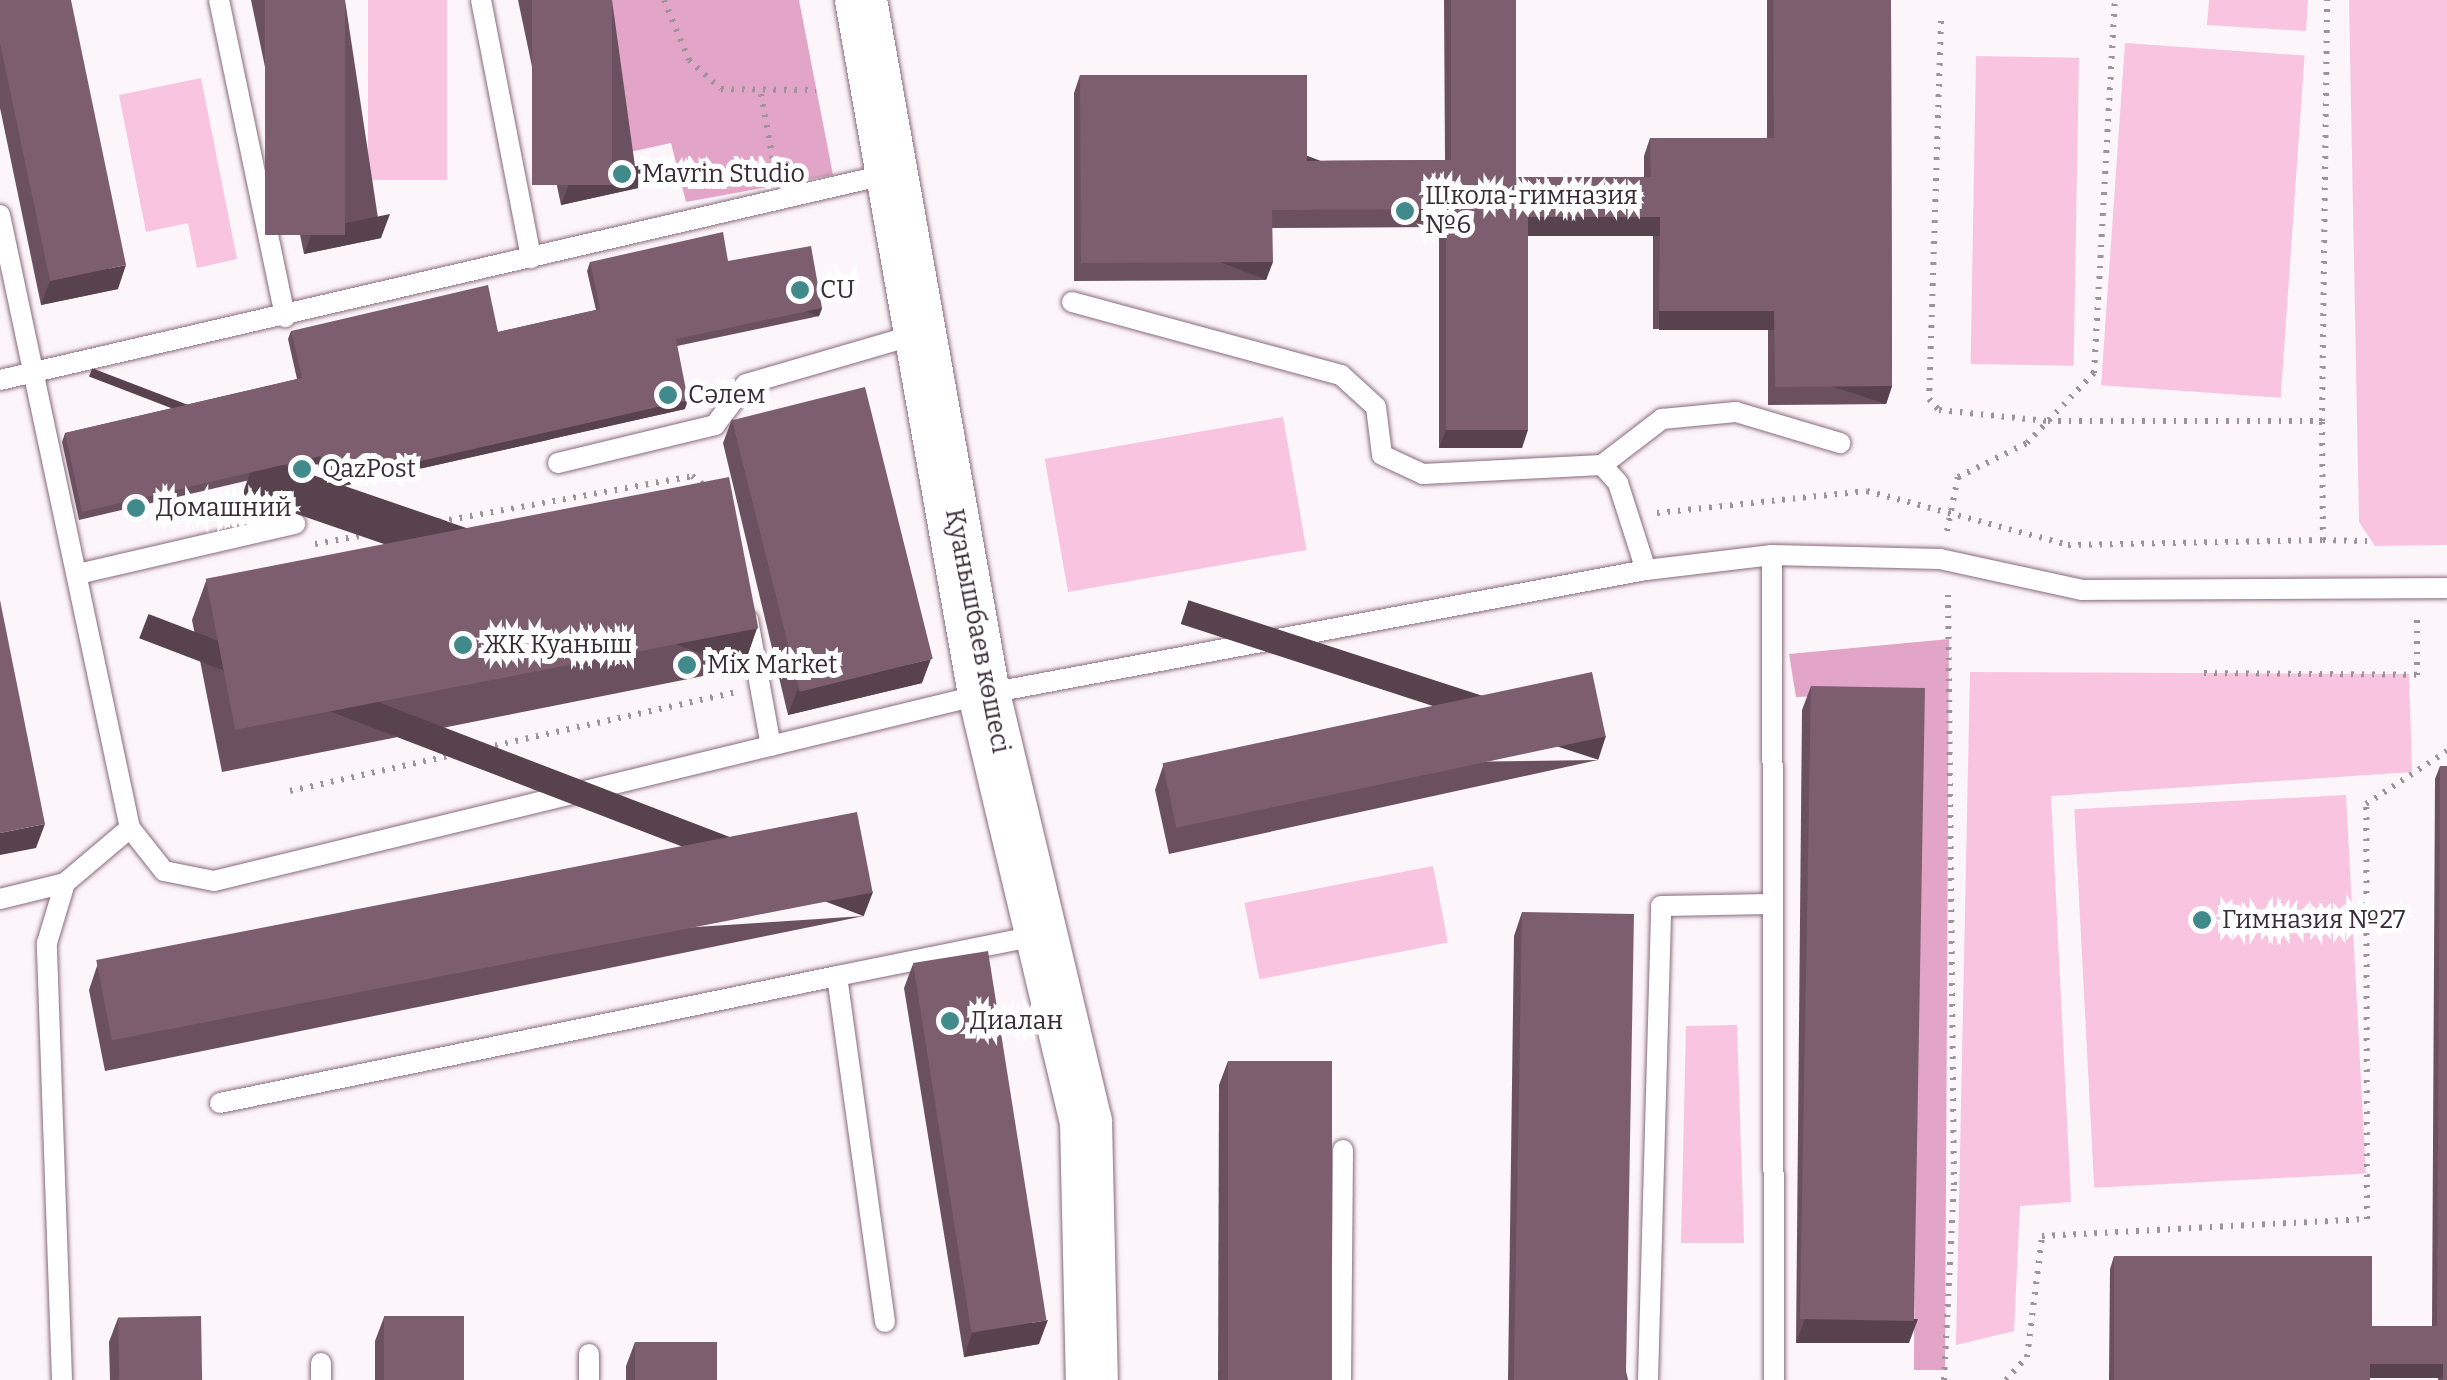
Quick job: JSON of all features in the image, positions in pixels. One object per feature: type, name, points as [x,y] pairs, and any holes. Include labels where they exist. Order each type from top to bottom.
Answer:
[{"type":"street","name":"Қуанышбаев көшесі","points":[[862,0],[984,694],[1047,934],[1086,1122],[1092,1380]]},
{"type":"lane","points":[[219,0],[285,317]]},
{"type":"lane","points":[[481,0],[531,258]]},
{"type":"lane","points":[[0,380],[895,173]]},
{"type":"lane","points":[[0,215],[38,371],[130,828],[164,871],[214,881],[984,694],[1646,570],[1772,555],[1940,559],[2082,590],[2447,588]]},
{"type":"lane","points":[[1072,302],[1341,375],[1376,407],[1382,455],[1423,474],[1602,464],[1662,419],[1736,412],[1840,443]]},
{"type":"lane","points":[[558,464],[715,425],[746,384],[922,332]]},
{"type":"lane","points":[[1602,464],[1629,516],[1646,570]]},
{"type":"lane","points":[[78,574],[295,524]]},
{"type":"lane","points":[[1772,555],[1777,1380]]},
{"type":"lane","points":[[743,594],[770,746]]},
{"type":"lane","points":[[0,900],[65,883],[130,828]]},
{"type":"lane","points":[[62,1380],[47,943],[65,883]]},
{"type":"lane","points":[[1648,1380],[1661,906],[1773,904]]},
{"type":"lane","points":[[220,1103],[1047,934]]},
{"type":"lane","points":[[836,976],[886,1322]]},
{"type":"lane","points":[[1342,1380],[1343,1150]]},
{"type":"lane","points":[[588,1354],[588,1380]]},
{"type":"path","points":[[664,0],[689,60],[722,89],[761,94],[816,90]]},
{"type":"path","points":[[1944,1380],[1954,1184],[1954,624],[1940,559],[1958,477],[2027,443],[2094,373],[2114,0]]},
{"type":"path","points":[[2323,540],[2327,0]]},
{"type":"path","points":[[1941,21],[1929,398],[1939,410],[2048,421],[2322,421]]},
{"type":"path","points":[[761,94],[778,188]]},
{"type":"path","points":[[320,550],[692,476],[714,492]]},
{"type":"path","points":[[1629,516],[1868,491],[1952,508],[2068,544],[2367,541]]},
{"type":"path","points":[[2204,673],[2418,674],[2417,636]]},
{"type":"path","points":[[290,791],[760,688]]},
{"type":"path","points":[[2006,1380],[2027,1357],[2042,1236],[2368,1219],[2366,804],[2447,751]]},
{"type":"shaded area","points":[[368,0],[447,0],[447,180],[368,180]]},
{"type":"shaded area","points":[[598,0],[799,0],[833,175],[686,202],[671,143],[630,152]]},
{"type":"shaded area","points":[[2209,0],[2308,0],[2306,31],[2207,25]]},
{"type":"shaded area","points":[[2349,0],[2447,0],[2447,545],[2375,546],[2359,522]]},
{"type":"shaded area","points":[[2125,43],[2305,56],[2281,398],[2101,385]]},
{"type":"shaded area","points":[[1976,56],[2079,58],[2074,366],[1971,364]]},
{"type":"shaded area","points":[[201,78],[237,259],[197,268],[188,223],[146,232],[119,95]]},
{"type":"shaded area","points":[[1283,417],[1306,550],[1068,592],[1045,459]]},
{"type":"shaded area","points":[[1949,639],[1945,1370],[1914,1370],[1917,693],[1796,697],[1789,654]]},
{"type":"shaded area","points":[[1970,672],[2409,674],[2412,772],[2051,796],[2071,1202],[2020,1206],[2014,1331],[1956,1345]]},
{"type":"shaded area","points":[[2346,795],[2366,1173],[2094,1188],[2074,809]]},
{"type":"shaded area","points":[[1433,866],[1448,943],[1259,979],[1245,903]]},
{"type":"shaded area","points":[[1737,1025],[1744,1243],[1681,1243],[1686,1026]]},
{"type":"building","points":[[0,0],[71,0],[126,265],[50,281],[0,43]]},
{"type":"building","points":[[265,0],[345,0],[345,235],[265,235]]},
{"type":"building","points":[[532,0],[612,0],[612,185],[532,185]]},
{"type":"building","points":[[1451,0],[1516,0],[1516,177],[1651,177],[1650,138],[1774,138],[1773,0],[1891,0],[1892,386],[1775,387],[1774,311],[1659,311],[1660,217],[1528,217],[1528,430],[1446,430],[1446,209],[1272,210],[1273,262],[1081,263],[1080,75],[1307,75],[1307,161],[1451,160]]},
{"type":"building","points":[[723,232],[728,261],[811,246],[822,308],[676,339],[688,400],[328,482],[321,456],[82,512],[65,433],[302,378],[291,331],[488,285],[498,332],[600,309],[590,262]]},
{"type":"building","points":[[865,387],[933,659],[800,692],[732,420]]},
{"type":"building","name":"ЖК Куаныш","points":[[729,477],[758,628],[235,730],[206,579]]},
{"type":"building","points":[[0,600],[45,824],[0,833]]},
{"type":"building","points":[[1592,672],[1606,737],[1176,828],[1163,763]]},
{"type":"building","points":[[1811,686],[1925,688],[1914,1321],[1800,1319]]},
{"type":"building","points":[[2440,766],[2447,766],[2447,1380],[2443,1380],[2443,1364],[2370,1364],[2370,1380],[2114,1380],[2114,1256],[2372,1256],[2372,1326],[2437,1326]]},
{"type":"building","points":[[857,812],[873,892],[112,1040],[96,960]]},
{"type":"building","points":[[1522,912],[1634,914],[1626,1380],[1514,1380]]},
{"type":"building","points":[[988,951],[1047,1320],[971,1332],[913,963]]},
{"type":"building","points":[[1228,1061],[1332,1061],[1332,1380],[1228,1380]]},
{"type":"building","points":[[201,1316],[202,1380],[119,1380],[118,1317]]},
{"type":"building","points":[[384,1316],[464,1316],[464,1380],[384,1380]]},
{"type":"building","points":[[635,1342],[717,1342],[717,1380],[635,1380]]},
{"type":"place","name":"Mavrin Studio","points":[[622,174]]},
{"type":"place","name":"Школа-гимназия №6","points":[[1405,211]]},
{"type":"place","name":"CU","points":[[800,290]]},
{"type":"place","name":"Cәлем","points":[[668,395]]},
{"type":"place","name":"QazPost","points":[[302,469]]},
{"type":"place","name":"Домашний","points":[[136,508]]},
{"type":"place","name":"ЖК Куаныш","points":[[463,645]]},
{"type":"place","name":"Mix Market","points":[[687,665]]},
{"type":"place","name":"Гимназия №27","points":[[2202,920]]},
{"type":"place","name":"Диалан","points":[[950,1021]]}]
